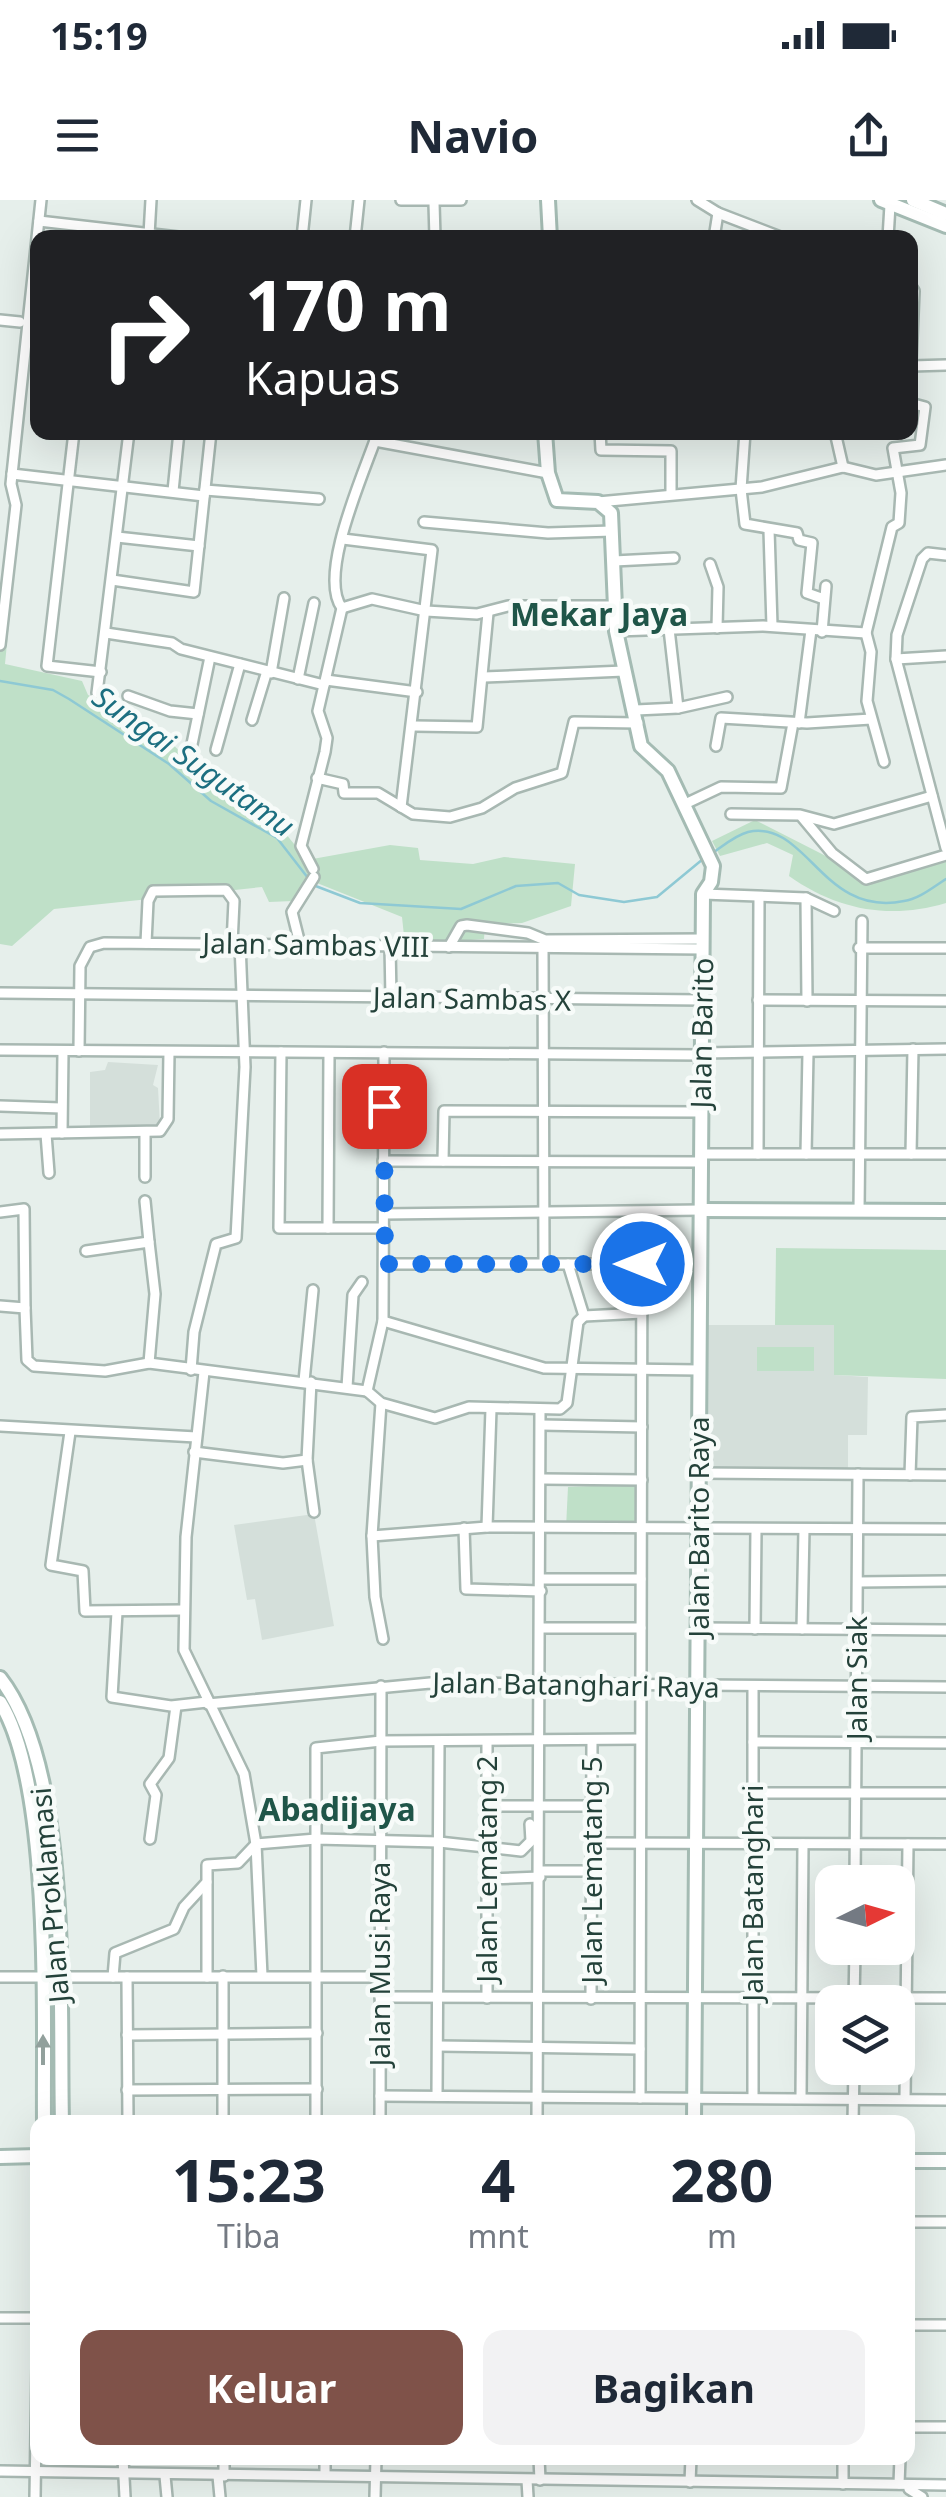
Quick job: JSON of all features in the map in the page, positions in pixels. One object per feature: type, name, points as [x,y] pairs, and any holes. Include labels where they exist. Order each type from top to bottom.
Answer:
[{"type":"street","points":[[38,230],[42,200]]},
{"type":"street","points":[[149,230],[151,200]]},
{"type":"street","points":[[303,230],[306,200]]},
{"type":"street","points":[[356,230],[359,200]]},
{"type":"street","points":[[401,200],[461,200]]},
{"type":"street","points":[[548,200],[550,230]]},
{"type":"street","points":[[697,200],[718,213],[762,230]]},
{"type":"street","points":[[913,200],[946,214]]},
{"type":"street","points":[[888,230],[886,202],[946,226]]},
{"type":"street","points":[[434,203],[435,230]]},
{"type":"street","points":[[715,230],[718,213]]},
{"type":"street","points":[[39,221],[83,230]]},
{"type":"street","points":[[0,320],[28,322],[8,480],[16,506],[0,645]]},
{"type":"street","points":[[918,366],[946,365]]},
{"type":"street","points":[[884,762],[867,701],[871,652],[866,634],[892,527],[902,511],[894,447],[920,445],[925,407],[918,405]]},
{"type":"street","points":[[73,440],[47,666],[101,672]]},
{"type":"street","points":[[97,693],[128,440]]},
{"type":"street","points":[[173,491],[178,440]]},
{"type":"street","points":[[112,580],[194,592],[210,440]]},
{"type":"street","points":[[300,944],[292,912],[313,873],[301,846],[327,738],[318,711],[342,608],[333,590],[343,539],[375,440]]},
{"type":"street","points":[[390,440],[548,473]]},
{"type":"street","points":[[546,440],[553,493],[562,502],[781,484],[842,467],[862,474],[896,473],[946,464]]},
{"type":"street","points":[[600,440],[601,450],[671,452],[671,494]]},
{"type":"street","points":[[744,440],[741,489],[745,524],[797,533],[800,540],[812,542],[808,593],[824,598]]},
{"type":"street","points":[[837,440],[842,467]]},
{"type":"street","points":[[8,480],[68,479],[173,491],[319,499]]},
{"type":"street","points":[[598,502],[611,513],[616,632],[646,754],[668,771],[685,804],[721,787],[781,788],[826,586]]},
{"type":"street","points":[[424,522],[548,533],[612,531]]},
{"type":"street","points":[[769,530],[772,626]]},
{"type":"street","points":[[117,537],[198,546]]},
{"type":"street","points":[[343,539],[431,549],[414,726],[401,807]]},
{"type":"street","points":[[800,815],[832,853],[866,879],[946,851],[896,659],[897,636],[922,558],[928,554],[946,555]]},
{"type":"street","points":[[614,561],[674,558]]},
{"type":"street","points":[[710,564],[718,586],[717,628]]},
{"type":"street","points":[[252,720],[269,672],[284,598]]},
{"type":"street","points":[[342,608],[372,599],[426,611],[616,606]]},
{"type":"street","points":[[298,679],[314,603]]},
{"type":"street","points":[[414,726],[477,727],[488,612]]},
{"type":"street","points":[[616,632],[772,626],[866,634]]},
{"type":"street","points":[[669,629],[678,708]]},
{"type":"street","points":[[106,633],[172,643],[210,657],[298,679],[417,692]]},
{"type":"street","points":[[896,659],[946,656]]},
{"type":"street","points":[[192,744],[210,657]]},
{"type":"street","points":[[216,750],[240,664]]},
{"type":"street","points":[[484,676],[624,671]]},
{"type":"street","points":[[128,696],[170,711],[198,714]]},
{"type":"street","points":[[317,778],[343,784],[344,793],[386,796],[423,816],[464,815],[515,788],[562,774],[574,722],[637,716],[727,697]]},
{"type":"street","points":[[716,746],[721,718],[796,723],[871,718]]},
{"type":"street","points":[[730,814],[800,815],[827,823],[932,796]]},
{"type":"street","name":"Jalan Barito","points":[[685,804],[709,853],[714,873],[703,894],[701,1210]]},
{"type":"street","points":[[827,823],[832,853]]},
{"type":"street","points":[[146,943],[148,900],[153,891],[226,890],[234,901],[242,994],[236,1238],[217,1242],[194,1332],[191,1370]]},
{"type":"street","points":[[703,894],[806,898],[834,911]]},
{"type":"street","points":[[758,896],[758,1154]]},
{"type":"street","points":[[806,898],[806,1001]]},
{"type":"street","points":[[859,1210],[858,1000],[862,920]]},
{"type":"street","points":[[449,947],[461,926],[528,933],[545,940],[703,944]]},
{"type":"street","name":"Jalan Sambas VIII","points":[[78,995],[80,966],[90,947],[146,943],[543,948],[703,944]]},
{"type":"street","points":[[390,946],[390,998]]},
{"type":"street","points":[[543,948],[544,1264]]},
{"type":"street","points":[[859,948],[946,948]]},
{"type":"street","name":"Jalan Sambas X","points":[[0,993],[702,1000]]},
{"type":"street","points":[[78,995],[79,1052]]},
{"type":"street","points":[[758,1000],[946,1000]]},
{"type":"street","points":[[911,1154],[913,1049]]},
{"type":"street","points":[[0,1050],[808,1054],[946,1050]]},
{"type":"street","points":[[62,1133],[63,1052]]},
{"type":"street","points":[[0,1134],[160,1131],[168,1119],[169,1052]]},
{"type":"street","points":[[280,1052],[279,1228],[384,1228]]},
{"type":"street","points":[[328,1228],[329,1052]]},
{"type":"street","points":[[368,1391],[384,1320],[384,1052]]},
{"type":"street","points":[[806,1154],[808,1054]]},
{"type":"street","points":[[0,1106],[62,1108]]},
{"type":"street","points":[[443,1160],[444,1111],[701,1112]]},
{"type":"street","points":[[108,1131],[109,1147]]},
{"type":"street","points":[[145,1132],[145,1176]]},
{"type":"street","points":[[46,1134],[49,1173]]},
{"type":"street","points":[[384,1161],[946,1154]]},
{"type":"street","points":[[145,1201],[155,1294],[149,1363]]},
{"type":"street","points":[[0,1212],[24,1209],[27,1360],[34,1366],[104,1371],[149,1363],[347,1386],[368,1391],[381,1403],[435,1418],[457,1408],[540,1410],[564,1407],[578,1322],[584,1316],[642,1313]]},
{"type":"street","name":"Jalan Barito Raya","points":[[694,2115],[701,1210]]},
{"type":"street","points":[[384,1214],[946,1211]]},
{"type":"street","points":[[640,2098],[642,1212]]},
{"type":"street","points":[[86,1251],[149,1242]]},
{"type":"street","points":[[385,1264],[642,1264]]},
{"type":"street","points":[[568,1264],[584,1316]]},
{"type":"street","points":[[347,1386],[353,1295],[362,1282]]},
{"type":"street","points":[[313,1290],[307,1460],[314,1512]]},
{"type":"street","points":[[0,1306],[26,1308]]},
{"type":"street","points":[[384,1320],[544,1368],[699,1370]]},
{"type":"street","points":[[204,1372],[194,1452],[184,1610],[185,1658],[244,1774],[256,1844],[262,1976]]},
{"type":"street","points":[[381,1403],[372,1536],[374,1597],[383,1639]]},
{"type":"street","points":[[487,1528],[491,1409]]},
{"type":"street","points":[[537,2115],[543,1479],[540,1410]]},
{"type":"street","points":[[910,1475],[910,1422],[918,1416],[946,1415]]},
{"type":"street","points":[[541,1425],[642,1427]]},
{"type":"street","points":[[0,1426],[196,1436]]},
{"type":"street","points":[[70,1432],[51,1565],[83,1571],[82,1609],[184,1610]]},
{"type":"street","points":[[194,1452],[283,1463],[307,1460]]},
{"type":"street","points":[[698,1473],[946,1475]]},
{"type":"street","name":"Jalan Siak","points":[[855,1865],[858,1474]]},
{"type":"street","points":[[543,1479],[642,1480]]},
{"type":"street","points":[[372,1536],[464,1528],[946,1529]]},
{"type":"street","points":[[464,1528],[466,1589],[642,1579]]},
{"type":"street","points":[[756,1528],[756,1629]]},
{"type":"street","points":[[802,1629],[804,1529]]},
{"type":"street","points":[[858,1582],[946,1581]]},
{"type":"street","name":"Jalan Batanghari Raya","points":[[117,1612],[112,1697],[176,1706],[381,1686],[946,1687]]},
{"type":"street","points":[[540,1628],[641,1628]]},
{"type":"street","points":[[700,1628],[946,1630]]},
{"type":"street","name":"Jalan Proklamasi","points":[[0,1678],[27,1721],[47,1818],[58,1977],[62,2115]]},
{"type":"street","name":"Jalan Musi Raya","points":[[380,2115],[381,1686]]},
{"type":"street","name":"Jalan Batanghari","points":[[753,1687],[753,2098]]},
{"type":"street","points":[[150,1839],[156,1795],[150,1784],[169,1758],[176,1706]]},
{"type":"street","name":"Jalan Proklamasi","points":[[3,1711],[14,1730],[31,1820],[43,1977],[44,2115]]},
{"type":"street","points":[[14,1730],[27,1721]]},
{"type":"street","points":[[316,2115],[316,1748],[380,1741],[640,1739]]},
{"type":"street","name":"Jalan Lematang 5","points":[[591,1999],[592,1740]]},
{"type":"street","name":"Jalan Lematang 2","points":[[487,1741],[487,1998]]},
{"type":"street","points":[[437,2096],[439,1742]]},
{"type":"street","points":[[753,1742],[857,1746],[946,1743]]},
{"type":"street","points":[[753,1793],[946,1793]]},
{"type":"street","points":[[487,1806],[592,1806]]},
{"type":"street","points":[[31,1820],[47,1818]]},
{"type":"street","points":[[207,1976],[208,1864],[238,1864],[256,1844],[316,1840],[440,1842],[488,1845],[500,1850],[528,1848],[530,1824]]},
{"type":"street","points":[[592,1843],[946,1844]]},
{"type":"street","points":[[800,2098],[803,1844]]},
{"type":"street","points":[[906,1985],[908,1844]]},
{"type":"street","points":[[488,1879],[592,1870]]},
{"type":"street","points":[[113,1977],[115,1953],[174,1929],[184,1906],[207,1882]]},
{"type":"street","points":[[223,1976],[223,2115]]},
{"type":"street","points":[[0,1977],[380,1977]]},
{"type":"street","points":[[127,1977],[128,2115]]},
{"type":"street","points":[[380,1997],[815,2000]]},
{"type":"street","points":[[915,1998],[946,1998]]},
{"type":"street","points":[[127,2034],[317,2033]]},
{"type":"street","points":[[438,2046],[640,2049]]},
{"type":"street","points":[[853,2085],[853,2115]]},
{"type":"street","points":[[905,2085],[905,2100]]},
{"type":"street","points":[[127,2090],[316,2089]]},
{"type":"street","points":[[380,2096],[946,2100]]},
{"type":"street","points":[[0,2157],[30,2156]]},
{"type":"street","points":[[915,2160],[946,2161]]},
{"type":"street","points":[[915,2222],[946,2222]]},
{"type":"street","points":[[0,2318],[30,2318]]},
{"type":"street","points":[[915,2325],[946,2325]]},
{"type":"street","points":[[915,2427],[946,2427]]},
{"type":"street","points":[[35,2497],[36,2465]]},
{"type":"street","points":[[64,2465],[64,2470]]},
{"type":"street","points":[[123,2465],[125,2497]]},
{"type":"street","points":[[220,2497],[223,2465]]},
{"type":"street","points":[[325,2465],[325,2476]]},
{"type":"street","points":[[376,2465],[376,2497]]},
{"type":"street","points":[[540,2465],[540,2480]]},
{"type":"street","points":[[684,2497],[690,2465]]},
{"type":"street","points":[[843,2465],[843,2484]]},
{"type":"street","points":[[0,2472],[36,2469],[123,2476],[843,2484],[906,2489],[946,2485]]},
{"type":"street","points":[[165,2476],[167,2497]]},
{"type":"street","points":[[527,2480],[528,2497]]},
{"type":"street","points":[[740,2497],[741,2484]]},
{"type":"street","points":[[906,2489],[922,2497]]},
{"type":"shaded area","points":[[108,1062],[158,1065],[153,1085],[158,1088],[160,1125],[90,1128],[90,1072],[105,1070]]},
{"type":"shaded area","points":[[707,1325],[834,1325],[834,1375],[868,1377],[867,1435],[848,1435],[848,1472],[706,1471]]},
{"type":"shaded area","points":[[314,1514],[334,1626],[262,1640],[255,1599],[247,1600],[234,1525]]},
{"type":"green space","points":[[0,612],[10,612],[5,664],[82,681],[88,695],[155,727],[207,778],[260,802],[307,860],[390,845],[418,848],[420,860],[473,864],[504,857],[575,864],[571,906],[522,923],[485,924],[484,939],[405,945],[402,917],[317,883],[293,901],[269,902],[262,887],[54,909],[12,946],[0,944]]},
{"type":"green space","points":[[755,820],[873,880],[946,862],[946,903],[905,911],[864,909],[826,897],[789,876],[793,855],[767,843],[720,856],[712,841]]},
{"type":"green space","points":[[776,1248],[946,1250],[946,1379],[834,1375],[834,1325],[775,1325]]},
{"type":"green space","points":[[757,1347],[814,1347],[814,1371],[757,1371]]},
{"type":"green space","points":[[637,1484],[637,1526],[566,1528],[568,1487]]},
{"type":"waterway","name":"Sungai Sugutamu","points":[[0,681],[53,690],[69,699],[169,764],[211,801],[277,838],[308,878]]},
{"type":"waterway","name":"Sungai Sugutamu","points":[[714,852],[744,833],[768,832],[786,840],[853,896],[876,902],[910,900],[946,879]]},
{"type":"waterway","name":"Sungai Sugutamu","points":[[313,885],[360,903],[461,909],[516,886],[558,883],[579,895],[624,902],[657,897],[703,859]]},
{"type":"district","name":"Mekar Jaya","points":[[599,615]]},
{"type":"district","name":"Abadijaya","points":[[337,1810]]},
{"type":"route","points":[[384,1106],[385,1264],[642,1264]]}]
